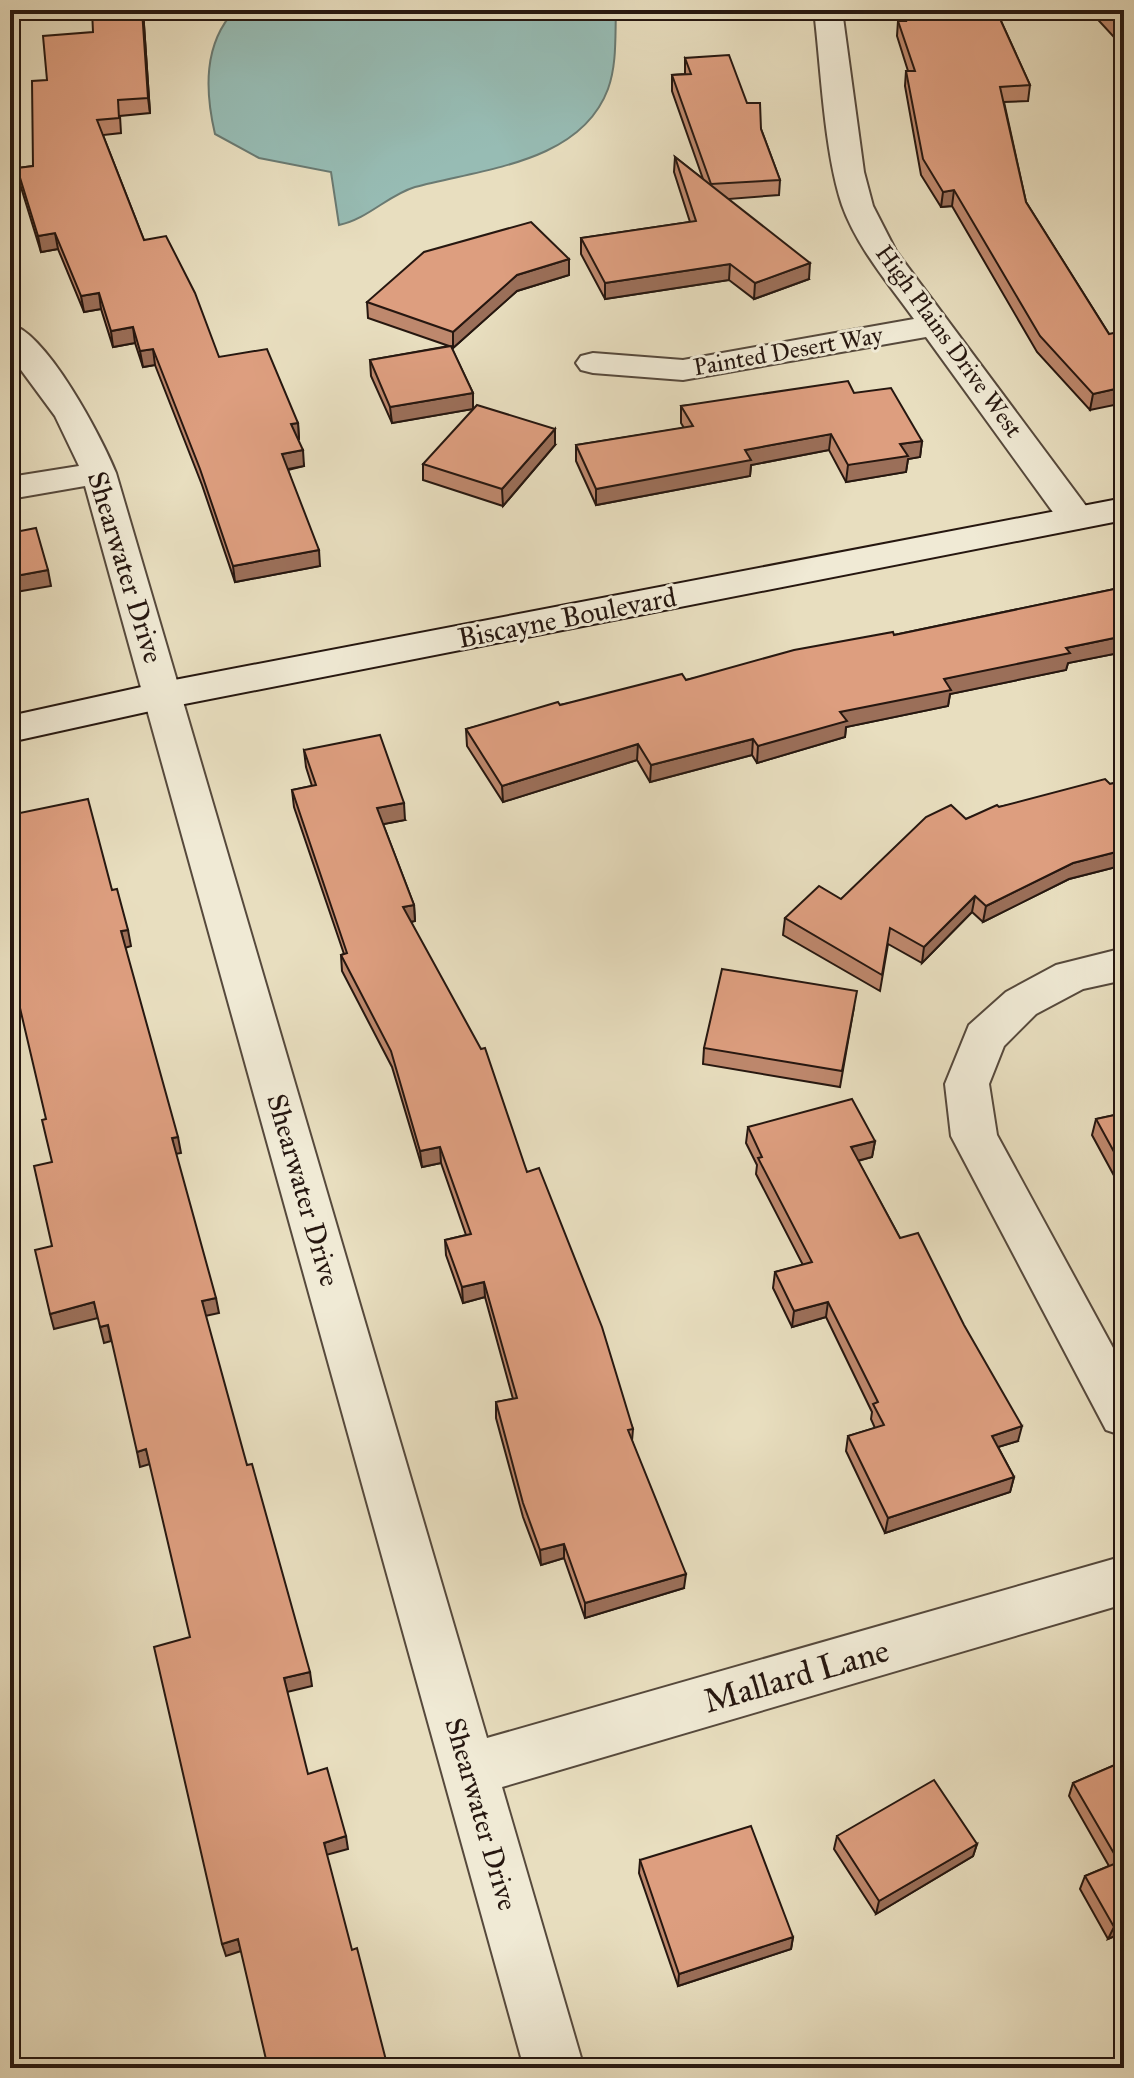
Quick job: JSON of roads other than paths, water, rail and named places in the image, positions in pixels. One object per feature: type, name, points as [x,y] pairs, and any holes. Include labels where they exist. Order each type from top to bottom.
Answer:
[{"type":"street","name":"High Plains Drive West","points":[[828,10],[849,172],[858,206],[881,252],[1076,518]]},
{"type":"street","name":"Painted Desert Way","points":[[593,363],[683,370],[936,325]]},
{"type":"street","name":"Shearwater Drive","points":[[10,334],[39,367],[82,430],[99,473],[554,2068]]},
{"type":"street","points":[[10,488],[99,473]]},
{"type":"street","name":"Biscayne Boulevard","points":[[10,729],[164,695],[1124,509]]},
{"type":"street","points":[[1124,964],[1071,976],[1021,1003],[985,1037],[967,1084],[974,1136],[1124,1415]]},
{"type":"street","name":"Mallard Lane","points":[[469,1770],[1124,1580]]},
{"type":"water","points":[[235,10],[616,10],[613,70],[608,89],[594,114],[575,133],[552,148],[497,168],[415,187],[359,218],[339,225],[331,172],[259,158],[215,134],[209,101],[209,69],[217,38]]}]
